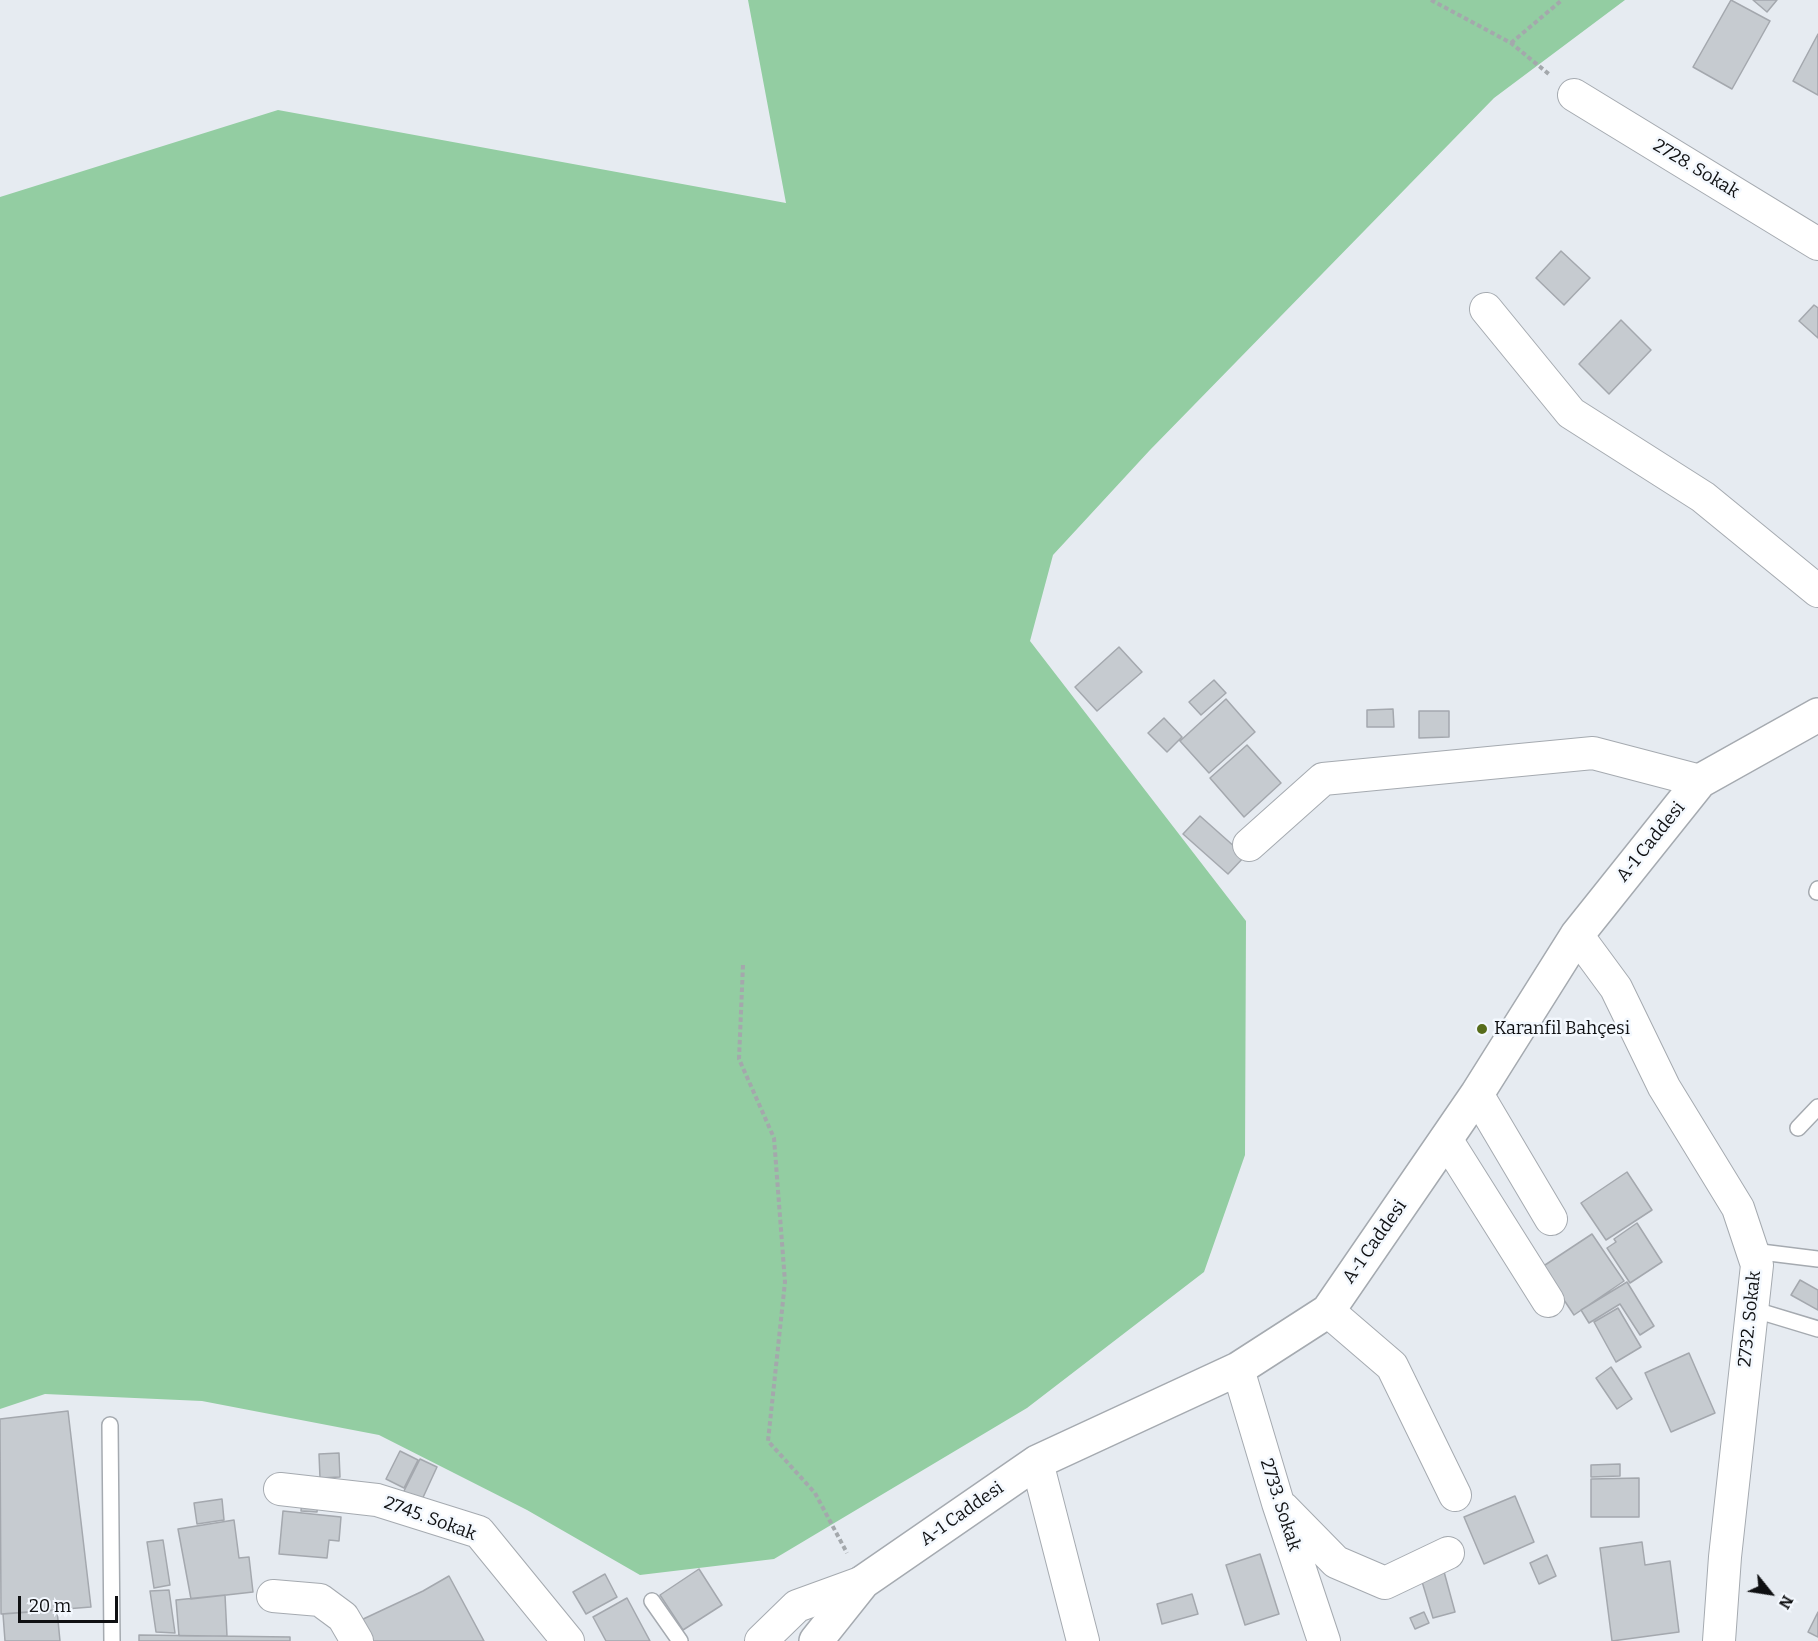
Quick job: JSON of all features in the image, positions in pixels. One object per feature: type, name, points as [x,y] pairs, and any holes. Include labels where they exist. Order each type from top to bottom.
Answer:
[{"type":"main road","name":"A-1 Caddesi","points":[[816,1641],[863,1582],[1037,1462],[1238,1369],[1328,1311],[1477,1094],[1578,935],[1700,781],[1818,715]]},
{"type":"street","name":"2728. Sokak","points":[[1574,95],[1818,244]]},
{"type":"street","points":[[1486,309],[1571,412],[1704,497],[1818,591]]},
{"type":"street","points":[[1249,845],[1323,779],[1593,753],[1700,781]]},
{"type":"street","name":"2732. Sokak","points":[[1578,935],[1616,988],[1664,1087],[1738,1208],[1757,1265],[1725,1557],[1719,1641]]},
{"type":"street","points":[[1477,1094],[1551,1219]]},
{"type":"street","points":[[1446,1139],[1548,1300]]},
{"type":"street","points":[[1328,1311],[1392,1366],[1455,1495]]},
{"type":"street","name":"2733. Sokak","points":[[1238,1369],[1278,1503],[1324,1641]]},
{"type":"street","points":[[1037,1462],[1083,1641]]},
{"type":"street","name":"2745. Sokak","points":[[280,1489],[377,1500],[479,1532],[568,1641]]},
{"type":"street","points":[[1278,1503],[1336,1562],[1385,1583],[1448,1553]]},
{"type":"street","points":[[761,1641],[797,1606],[863,1582]]},
{"type":"street","points":[[273,1596],[320,1599],[343,1617],[357,1641]]},
{"type":"lane","points":[[1798,1128],[1818,1107]]},
{"type":"lane","points":[[1753,1251],[1818,1259]]},
{"type":"lane","points":[[1752,1309],[1818,1329]]},
{"type":"lane","points":[[110,1425],[112,1641]]},
{"type":"lane","points":[[652,1601],[680,1641]]},
{"type":"path","points":[[1431,0],[1511,43],[1574,95]]},
{"type":"path","points":[[1511,43],[1562,0]]},
{"type":"path","points":[[743,965],[739,1059],[774,1138],[785,1282],[768,1441],[815,1493],[863,1582]]},
{"type":"green space","points":[[748,0],[1625,0],[1494,98],[1150,450],[1053,555],[1030,641],[1246,921],[1245,1155],[1204,1272],[1027,1408],[774,1559],[640,1575],[527,1510],[379,1435],[202,1401],[45,1394],[0,1409],[0,197],[278,110],[786,203]]},
{"type":"building","points":[[1731,0],[1770,21],[1732,89],[1693,67]]},
{"type":"building","points":[[1753,0],[1777,0],[1767,12]]},
{"type":"building","points":[[1818,34],[1818,95],[1793,81]]},
{"type":"building","points":[[1561,251],[1590,278],[1564,305],[1536,278]]},
{"type":"building","points":[[1814,305],[1818,308],[1818,338],[1799,321]]},
{"type":"building","points":[[1621,320],[1651,350],[1609,394],[1579,364]]},
{"type":"building","points":[[1119,647],[1142,672],[1097,711],[1075,687]]},
{"type":"building","points":[[1214,680],[1226,693],[1201,715],[1189,702]]},
{"type":"building","points":[[1226,699],[1255,732],[1209,773],[1180,741]]},
{"type":"building","points":[[1393,709],[1394,727],[1367,727],[1367,710]]},
{"type":"building","points":[[1419,711],[1449,711],[1449,737],[1419,738]]},
{"type":"building","points":[[1164,718],[1182,737],[1167,752],[1148,733]]},
{"type":"building","points":[[1247,745],[1281,783],[1244,817],[1210,778]]},
{"type":"building","points":[[1200,816],[1245,856],[1228,874],[1183,834]]},
{"type":"building","points":[[1627,1172],[1652,1210],[1606,1240],[1581,1203]]},
{"type":"building","points":[[1637,1223],[1662,1262],[1630,1283],[1607,1248],[1616,1242],[1614,1239]]},
{"type":"building","points":[[1592,1234],[1624,1281],[1574,1315],[1542,1267]]},
{"type":"building","points":[[1800,1280],[1818,1290],[1818,1310],[1791,1295]]},
{"type":"building","points":[[1627,1282],[1654,1326],[1640,1335],[1620,1304],[1589,1323],[1581,1310]]},
{"type":"building","points":[[1618,1308],[1641,1347],[1616,1362],[1594,1322]]},
{"type":"building","points":[[1689,1353],[1715,1413],[1671,1432],[1645,1373]]},
{"type":"building","points":[[1611,1367],[1632,1399],[1617,1409],[1596,1378]]},
{"type":"building","points":[[68,1411],[91,1607],[1,1614],[0,1419]]},
{"type":"building","points":[[400,1451],[418,1460],[404,1488],[386,1479]]},
{"type":"building","points":[[339,1453],[340,1477],[320,1478],[319,1454]]},
{"type":"building","points":[[420,1459],[437,1467],[420,1504],[402,1495]]},
{"type":"building","points":[[1620,1464],[1620,1476],[1591,1477],[1591,1465]]},
{"type":"building","points":[[1639,1478],[1639,1517],[1591,1517],[1591,1479]]},
{"type":"building","points":[[1515,1496],[1534,1542],[1484,1564],[1464,1517]]},
{"type":"building","points":[[222,1499],[224,1520],[197,1524],[194,1503]]},
{"type":"building","points":[[302,1499],[318,1501],[317,1512],[301,1511]]},
{"type":"building","points":[[283,1511],[341,1517],[339,1541],[329,1540],[327,1558],[279,1554]]},
{"type":"building","points":[[234,1520],[239,1558],[249,1557],[253,1592],[191,1599],[178,1529]]},
{"type":"building","points":[[163,1540],[170,1585],[154,1588],[147,1542]]},
{"type":"building","points":[[1642,1542],[1645,1565],[1670,1561],[1679,1632],[1612,1641],[1600,1548]]},
{"type":"building","points":[[1260,1554],[1279,1614],[1245,1625],[1226,1565]]},
{"type":"building","points":[[1547,1555],[1556,1576],[1539,1584],[1530,1563]]},
{"type":"building","points":[[1443,1568],[1455,1612],[1433,1618],[1420,1575]]},
{"type":"building","points":[[699,1569],[722,1605],[683,1630],[660,1595]]},
{"type":"building","points":[[605,1574],[617,1597],[586,1614],[573,1592]]},
{"type":"building","points":[[449,1576],[484,1641],[371,1641],[359,1621]]},
{"type":"building","points":[[169,1590],[175,1633],[156,1632],[150,1591]]},
{"type":"building","points":[[1192,1594],[1198,1614],[1162,1624],[1157,1604]]},
{"type":"building","points":[[225,1595],[227,1636],[179,1636],[176,1600]]},
{"type":"building","points":[[627,1598],[650,1641],[606,1641],[593,1617]]},
{"type":"building","points":[[57,1610],[60,1641],[5,1641],[3,1614]]},
{"type":"building","points":[[1424,1612],[1429,1623],[1415,1629],[1410,1618]]},
{"type":"building","points":[[1818,1612],[1818,1637],[1808,1632]]},
{"type":"building","points":[[139,1635],[290,1637],[290,1641],[139,1641]]},
{"type":"place","name":"Karanfil Bahçesi","points":[[1482,1029]]}]
